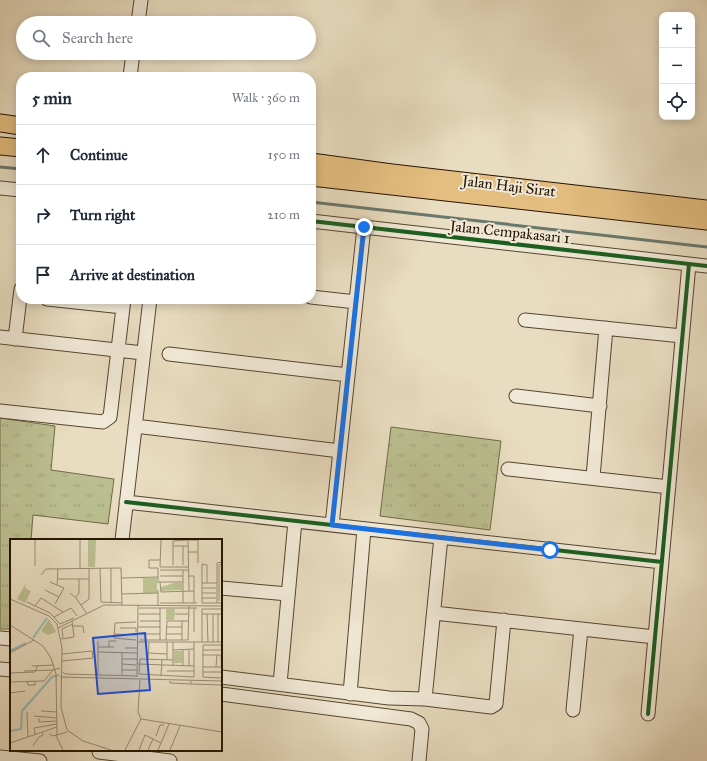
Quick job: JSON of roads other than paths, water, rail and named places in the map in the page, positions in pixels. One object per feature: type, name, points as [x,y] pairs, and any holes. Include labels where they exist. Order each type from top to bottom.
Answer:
[{"type":"main road","points":[[0,123],[16,125]]},
{"type":"main road","points":[[0,146],[16,148]]},
{"type":"main road","name":"Jalan Haji Sirat","points":[[316,163],[392,173],[707,209]]},
{"type":"main road","name":"Jalan Haji Sirat","points":[[316,178],[707,221]]},
{"type":"street","points":[[139,16],[141,0]]},
{"type":"street","points":[[131,72],[132,60]]},
{"type":"street","points":[[0,188],[16,190]]},
{"type":"street","name":"Jalan Cempakasari 1","points":[[316,222],[707,266]]},
{"type":"street","points":[[332,525],[364,227]]},
{"type":"street","points":[[648,714],[688,264]]},
{"type":"street","points":[[316,297],[356,302]]},
{"type":"street","points":[[15,339],[20,304]]},
{"type":"street","points":[[0,411],[103,422],[110,417],[124,304]]},
{"type":"street","points":[[122,539],[149,304]]},
{"type":"street","points":[[524,320],[682,336]]},
{"type":"street","points":[[593,477],[606,328]]},
{"type":"street","points":[[0,337],[143,353]]},
{"type":"street","points":[[169,354],[348,376]]},
{"type":"street","points":[[516,396],[600,406]]},
{"type":"street","points":[[135,426],[340,451]]},
{"type":"street","points":[[508,469],[669,486]]},
{"type":"street","points":[[126,502],[662,562]]},
{"type":"street","points":[[280,684],[295,521]]},
{"type":"street","points":[[350,694],[364,529]]},
{"type":"street","points":[[425,699],[440,537]]},
{"type":"street","points":[[222,588],[288,594]]},
{"type":"street","points":[[434,613],[655,637]]},
{"type":"street","points":[[222,677],[350,694],[389,698],[425,699],[491,707],[496,704],[504,620]]},
{"type":"street","points":[[573,710],[581,629]]},
{"type":"street","points":[[0,638],[10,639]]},
{"type":"street","points":[[0,669],[10,670]]},
{"type":"street","points":[[222,694],[411,719],[419,723],[422,729],[419,761]]},
{"type":"street","points":[[99,754],[121,758],[170,761]]},
{"type":"street","points":[[0,757],[40,761]]},
{"type":"waterway","points":[[0,167],[16,169]]},
{"type":"waterway","points":[[316,203],[707,247]]}]
